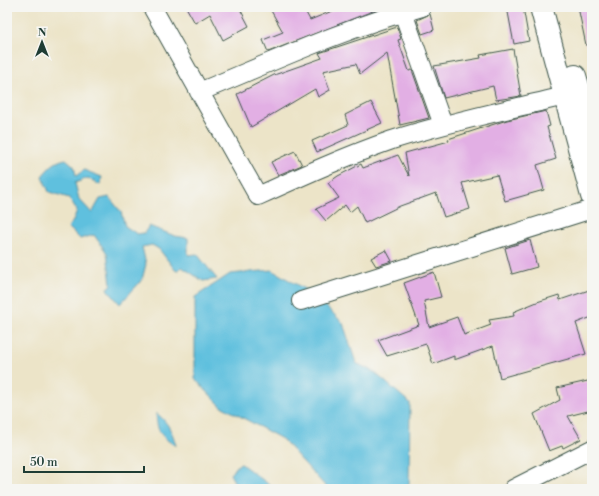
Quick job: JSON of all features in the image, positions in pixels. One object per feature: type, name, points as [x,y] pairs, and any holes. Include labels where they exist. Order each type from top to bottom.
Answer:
[{"type":"street","points":[[152,7],[258,196],[353,154],[392,140],[444,125],[579,93]]},
{"type":"street","points":[[199,92],[402,10],[422,7]]},
{"type":"street","points":[[541,7],[579,93],[592,196]]},
{"type":"street","points":[[556,7],[579,93],[592,132]]},
{"type":"street","points":[[402,10],[444,125]]},
{"type":"street","points":[[301,301],[592,209]]},
{"type":"street","points":[[513,489],[592,449]]},
{"type":"water","points":[[66,159],[74,166],[76,176],[84,170],[102,177],[100,185],[88,178],[75,183],[79,199],[92,213],[100,199],[109,197],[121,212],[125,226],[137,234],[144,233],[149,226],[175,236],[188,238],[188,255],[197,254],[217,279],[203,281],[182,267],[176,271],[159,249],[152,245],[142,247],[146,264],[142,280],[120,304],[107,289],[111,284],[107,253],[94,235],[80,239],[68,227],[73,221],[77,210],[69,198],[49,192],[42,176],[55,163]]},
{"type":"water","points":[[272,270],[313,294],[343,323],[356,363],[374,372],[410,403],[409,485],[412,489],[328,489],[282,439],[221,406],[195,379],[195,297],[230,274]]},
{"type":"water","points":[[156,413],[169,427],[176,446],[160,433],[157,425]]},
{"type":"water","points":[[240,463],[275,489],[238,489],[230,474]]},
{"type":"building","points":[[186,7],[239,7],[249,26],[223,40],[210,14],[195,23]]},
{"type":"building","points":[[269,7],[303,7],[310,20],[342,7],[383,7],[268,52],[263,40],[283,32]]},
{"type":"building","points":[[507,7],[523,7],[529,41],[514,44]]},
{"type":"building","points":[[578,7],[592,7],[592,45],[586,45]]},
{"type":"building","points":[[430,14],[434,30],[422,34],[417,20]]},
{"type":"building","points":[[397,27],[401,39],[398,40],[409,71],[412,70],[429,118],[400,125],[387,53],[360,74],[356,64],[323,71],[330,90],[318,97],[315,89],[251,127],[237,94],[274,75],[322,58],[319,53]]},
{"type":"building","points":[[513,49],[521,96],[496,100],[493,86],[444,98],[434,66],[481,58],[480,55]]},
{"type":"building","points":[[371,102],[382,123],[317,152],[312,141],[348,125],[345,115]]},
{"type":"building","points":[[546,111],[550,126],[547,127],[556,159],[537,165],[544,190],[505,201],[497,175],[462,183],[470,209],[444,217],[436,193],[400,206],[365,223],[357,206],[350,212],[345,205],[326,221],[316,209],[339,198],[328,183],[361,164],[363,168],[398,155],[409,176],[405,153],[449,141],[448,139],[507,120]]},
{"type":"building","points":[[295,151],[302,165],[278,175],[271,162]]},
{"type":"building","points":[[530,240],[537,267],[512,274],[505,248]]},
{"type":"building","points":[[386,250],[392,261],[376,266],[371,258]]},
{"type":"building","points":[[434,272],[441,297],[424,301],[429,327],[457,317],[464,335],[491,325],[489,320],[514,316],[513,312],[537,302],[559,295],[560,300],[592,289],[592,317],[576,323],[586,354],[500,378],[493,346],[454,360],[454,356],[433,364],[426,344],[387,356],[378,340],[419,325],[404,283]]},
{"type":"building","points":[[592,380],[592,410],[568,416],[581,439],[563,448],[562,446],[549,451],[534,414],[560,400],[557,388]]}]
